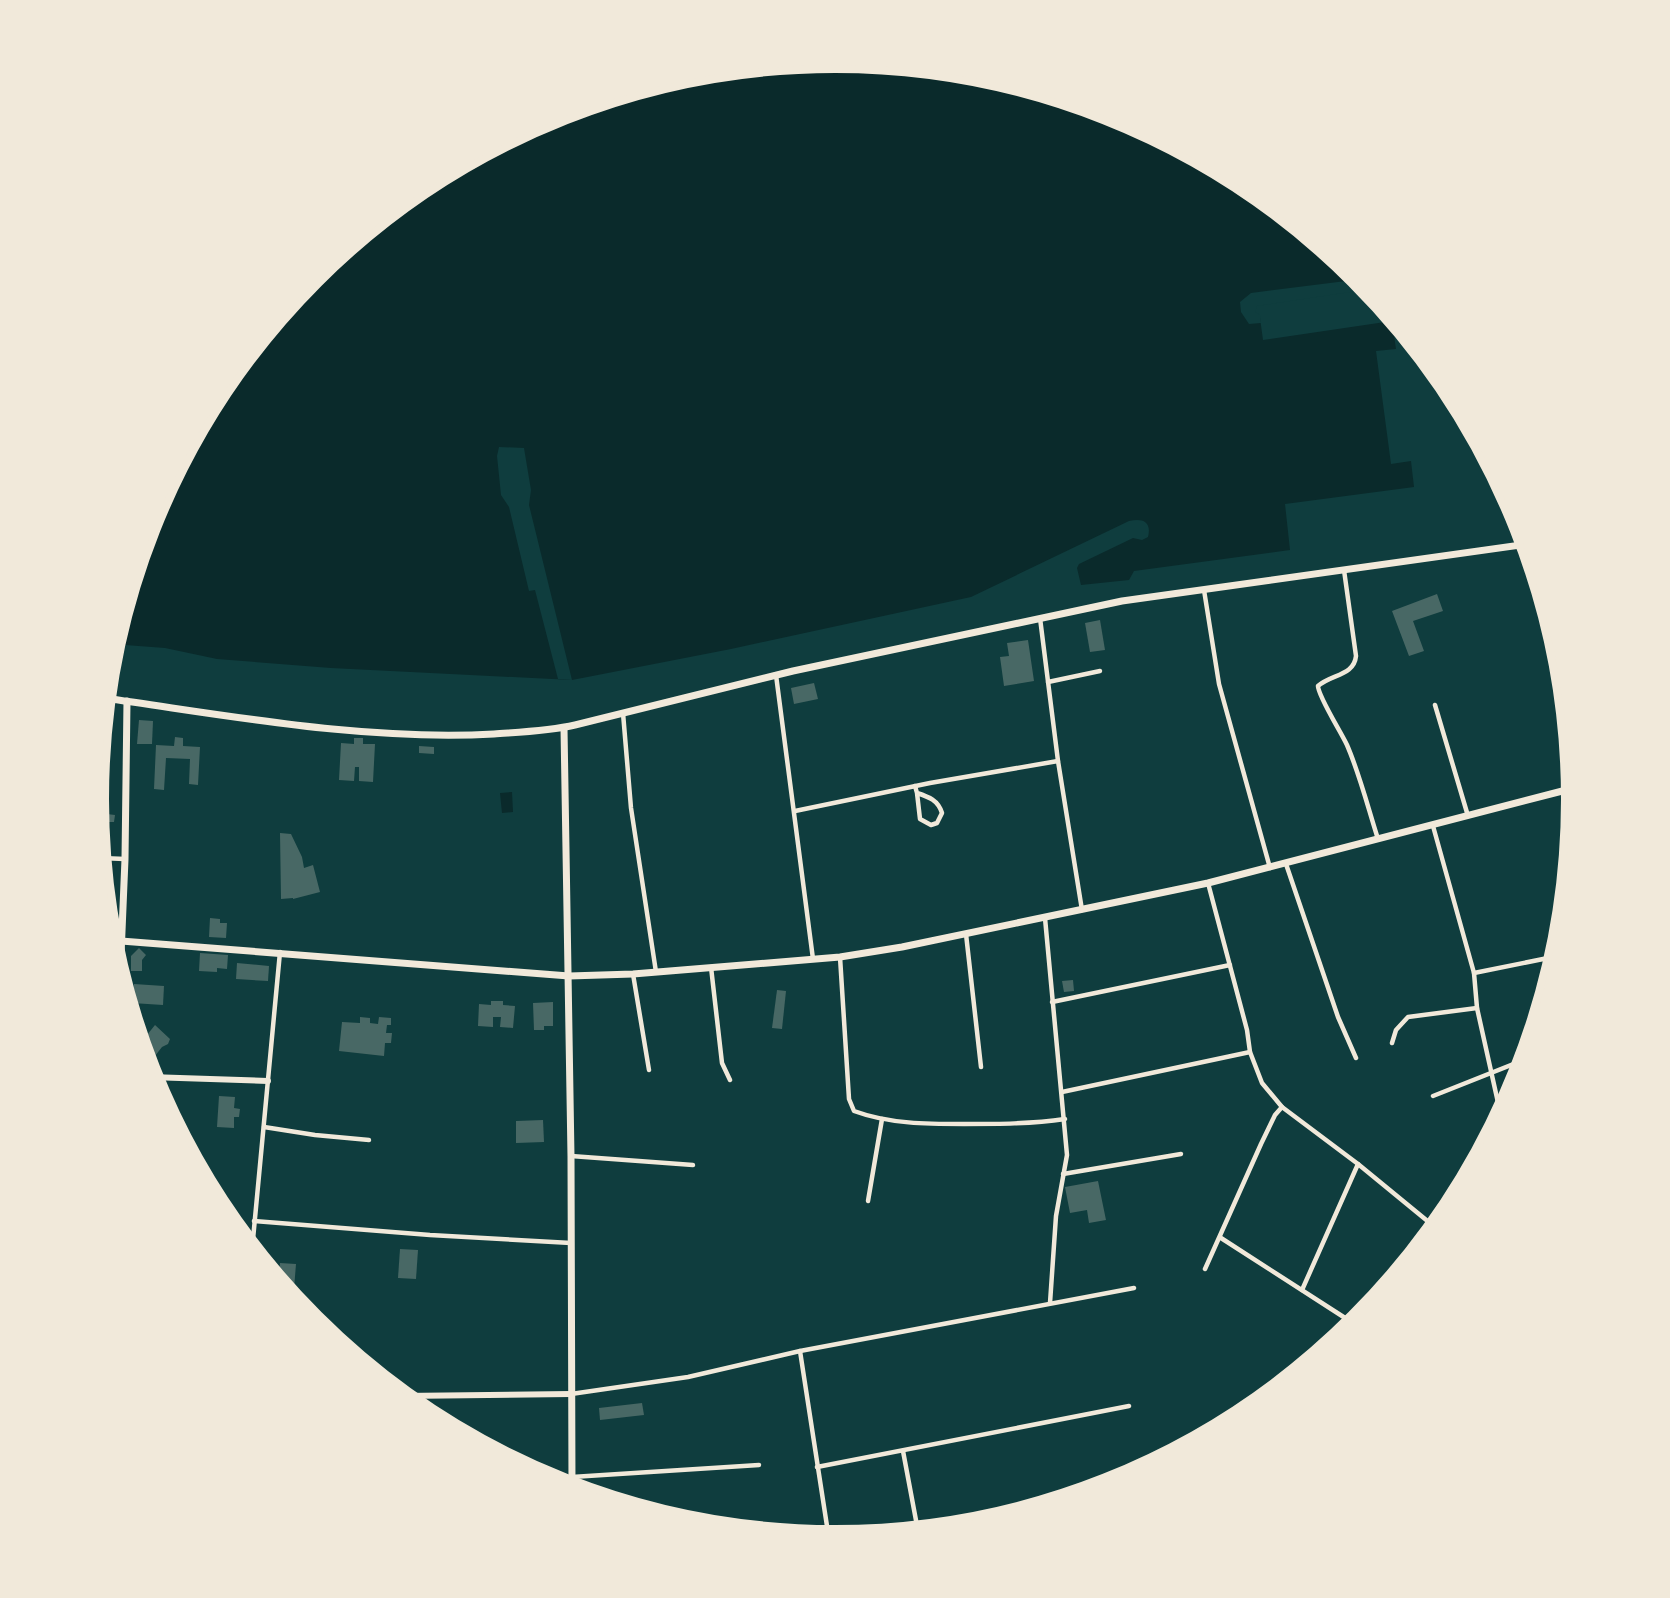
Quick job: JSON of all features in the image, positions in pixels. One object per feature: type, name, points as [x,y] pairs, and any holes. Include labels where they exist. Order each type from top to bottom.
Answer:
[{"type":"main road","points":[[112,699],[267,722],[395,734],[456,736],[564,728],[776,675],[1122,601],[1519,545]]},
{"type":"main road","points":[[121,949],[125,859],[127,701]]},
{"type":"main road","points":[[564,728],[571,1156],[572,1477]]},
{"type":"main road","points":[[121,941],[569,976],[633,974],[840,957],[902,947],[1208,883],[1565,790]]},
{"type":"street","points":[[1344,570],[1356,656],[1355,664],[1351,669],[1323,681],[1318,686],[1318,692],[1348,747],[1378,839]]},
{"type":"street","points":[[1204,590],[1219,684],[1270,868]]},
{"type":"street","points":[[1040,618],[1058,761],[1082,910]]},
{"type":"street","points":[[1048,682],[1100,671]]},
{"type":"street","points":[[776,675],[813,958]]},
{"type":"street","points":[[1435,705],[1468,816]]},
{"type":"street","points":[[623,713],[631,808],[656,972]]},
{"type":"street","points":[[795,811],[915,786],[1058,761]]},
{"type":"street","points":[[915,786],[920,819],[931,825],[937,823],[942,813],[940,807],[936,801],[917,793]]},
{"type":"street","points":[[1432,826],[1474,973],[1477,1008],[1498,1103]]},
{"type":"street","points":[[108,858],[125,859]]},
{"type":"street","points":[[1286,864],[1338,1017],[1356,1058]]},
{"type":"street","points":[[1208,883],[1247,1030],[1250,1052],[1262,1083],[1282,1107],[1358,1164],[1429,1222]]},
{"type":"street","points":[[1045,918],[1067,1155],[1056,1216],[1050,1303]]},
{"type":"street","points":[[966,934],[981,1067]]},
{"type":"street","points":[[253,1239],[280,952]]},
{"type":"street","points":[[840,957],[849,1099],[855,1111],[882,1119],[923,1124],[1030,1124],[1065,1119]]},
{"type":"street","points":[[1474,973],[1547,958]]},
{"type":"street","points":[[1052,1002],[1230,965]]},
{"type":"street","points":[[711,967],[722,1064],[730,1080]]},
{"type":"street","points":[[633,974],[649,1070]]},
{"type":"street","points":[[1392,1043],[1396,1030],[1408,1017],[1477,1008]]},
{"type":"street","points":[[1062,1092],[1250,1052]]},
{"type":"street","points":[[1432,1096],[1515,1063]]},
{"type":"street","points":[[161,1077],[268,1081]]},
{"type":"street","points":[[1205,1269],[1221,1238],[1261,1144],[1275,1115],[1282,1107]]},
{"type":"street","points":[[868,1201],[882,1119]]},
{"type":"street","points":[[264,1127],[369,1140]]},
{"type":"street","points":[[1063,1174],[1181,1154]]},
{"type":"street","points":[[571,1156],[693,1165]]},
{"type":"street","points":[[1302,1290],[1358,1164]]},
{"type":"street","points":[[254,1221],[571,1244]]},
{"type":"street","points":[[1221,1238],[1347,1319]]},
{"type":"street","points":[[415,1396],[571,1394],[688,1377],[800,1351],[1134,1288]]},
{"type":"street","points":[[800,1351],[827,1529]]},
{"type":"street","points":[[817,1467],[1129,1406]]},
{"type":"street","points":[[903,1451],[917,1524]]},
{"type":"street","points":[[572,1477],[759,1465]]},
{"type":"water","points":[[835,69],[930,75],[1024,94],[1070,108],[1158,144],[1241,192],[1316,250],[1356,289],[1256,303],[1252,313],[1260,318],[1263,340],[1387,322],[1393,329],[1396,349],[1376,351],[1391,464],[1411,461],[1414,487],[1285,504],[1290,550],[1134,571],[1129,580],[1081,585],[1077,568],[1079,564],[1133,538],[1142,540],[1148,537],[1149,527],[1145,522],[1129,521],[971,597],[731,649],[572,680],[331,668],[217,659],[165,648],[122,645],[144,564],[180,476],[203,434],[228,393],[286,318],[354,250],[429,192],[512,144],[600,108],[646,94],[740,75]]},
{"type":"water","points":[[512,792],[513,812],[502,813],[500,793]]},
{"type":"pier","points":[[1349,281],[1358,291],[1257,306],[1255,312],[1260,315],[1261,323],[1249,324],[1241,312],[1240,302],[1251,293]]},
{"type":"pier","points":[[499,447],[524,448],[531,490],[529,505],[572,680],[558,679],[535,590],[529,591],[509,507],[501,495],[497,456]]},
{"type":"building","points":[[1437,594],[1443,611],[1413,621],[1424,651],[1409,656],[1392,611]]},
{"type":"building","points":[[1100,620],[1105,650],[1090,652],[1085,623]]},
{"type":"building","points":[[1028,640],[1034,681],[1004,686],[1000,657],[1009,656],[1007,643]]},
{"type":"building","points":[[814,683],[818,699],[794,704],[791,688]]},
{"type":"building","points":[[139,720],[153,721],[152,744],[137,744]]},
{"type":"building","points":[[175,737],[183,738],[183,746],[200,747],[198,785],[189,784],[190,759],[166,758],[164,790],[154,789],[156,745],[174,746]]},
{"type":"building","points":[[354,738],[363,738],[363,744],[375,744],[373,782],[359,781],[359,767],[355,767],[354,781],[339,780],[341,743],[354,744]]},
{"type":"building","points":[[419,746],[434,747],[434,754],[419,753]]},
{"type":"building","points":[[105,807],[108,807],[107,814],[115,815],[114,822],[107,822],[106,828]]},
{"type":"building","points":[[280,833],[291,834],[302,857],[304,868],[313,865],[320,892],[293,899],[281,899]]},
{"type":"building","points":[[210,918],[220,919],[220,923],[227,923],[226,938],[209,937]]},
{"type":"building","points":[[139,948],[146,955],[142,960],[142,971],[131,971],[131,956]]},
{"type":"building","points":[[200,953],[228,955],[227,969],[217,968],[217,972],[199,971]]},
{"type":"building","points":[[237,963],[269,966],[268,981],[236,979]]},
{"type":"building","points":[[1073,980],[1074,991],[1064,992],[1062,981]]},
{"type":"building","points":[[134,984],[164,986],[163,1005],[135,1003]]},
{"type":"building","points":[[777,990],[786,991],[782,1029],[772,1028]]},
{"type":"building","points":[[491,1001],[503,1001],[503,1005],[515,1006],[513,1028],[500,1027],[501,1017],[493,1017],[493,1027],[478,1026],[479,1004],[491,1005]]},
{"type":"building","points":[[553,1002],[553,1026],[544,1026],[544,1030],[534,1030],[533,1003]]},
{"type":"building","points":[[360,1017],[370,1018],[370,1023],[378,1024],[379,1017],[391,1018],[391,1025],[387,1025],[386,1033],[392,1033],[391,1043],[385,1043],[384,1056],[339,1051],[342,1022],[360,1023]]},
{"type":"building","points":[[155,1025],[170,1039],[153,1058],[144,1032],[147,1035]]},
{"type":"building","points":[[219,1096],[235,1097],[234,1108],[240,1109],[239,1117],[234,1117],[234,1128],[217,1127]]},
{"type":"building","points":[[543,1120],[544,1142],[516,1143],[516,1121]]},
{"type":"building","points":[[1098,1181],[1106,1220],[1089,1223],[1087,1210],[1070,1213],[1065,1187]]},
{"type":"building","points":[[400,1249],[418,1250],[416,1279],[398,1278]]},
{"type":"building","points":[[280,1263],[296,1264],[294,1288],[286,1280],[279,1271]]},
{"type":"building","points":[[642,1403],[644,1415],[600,1420],[599,1408]]}]
